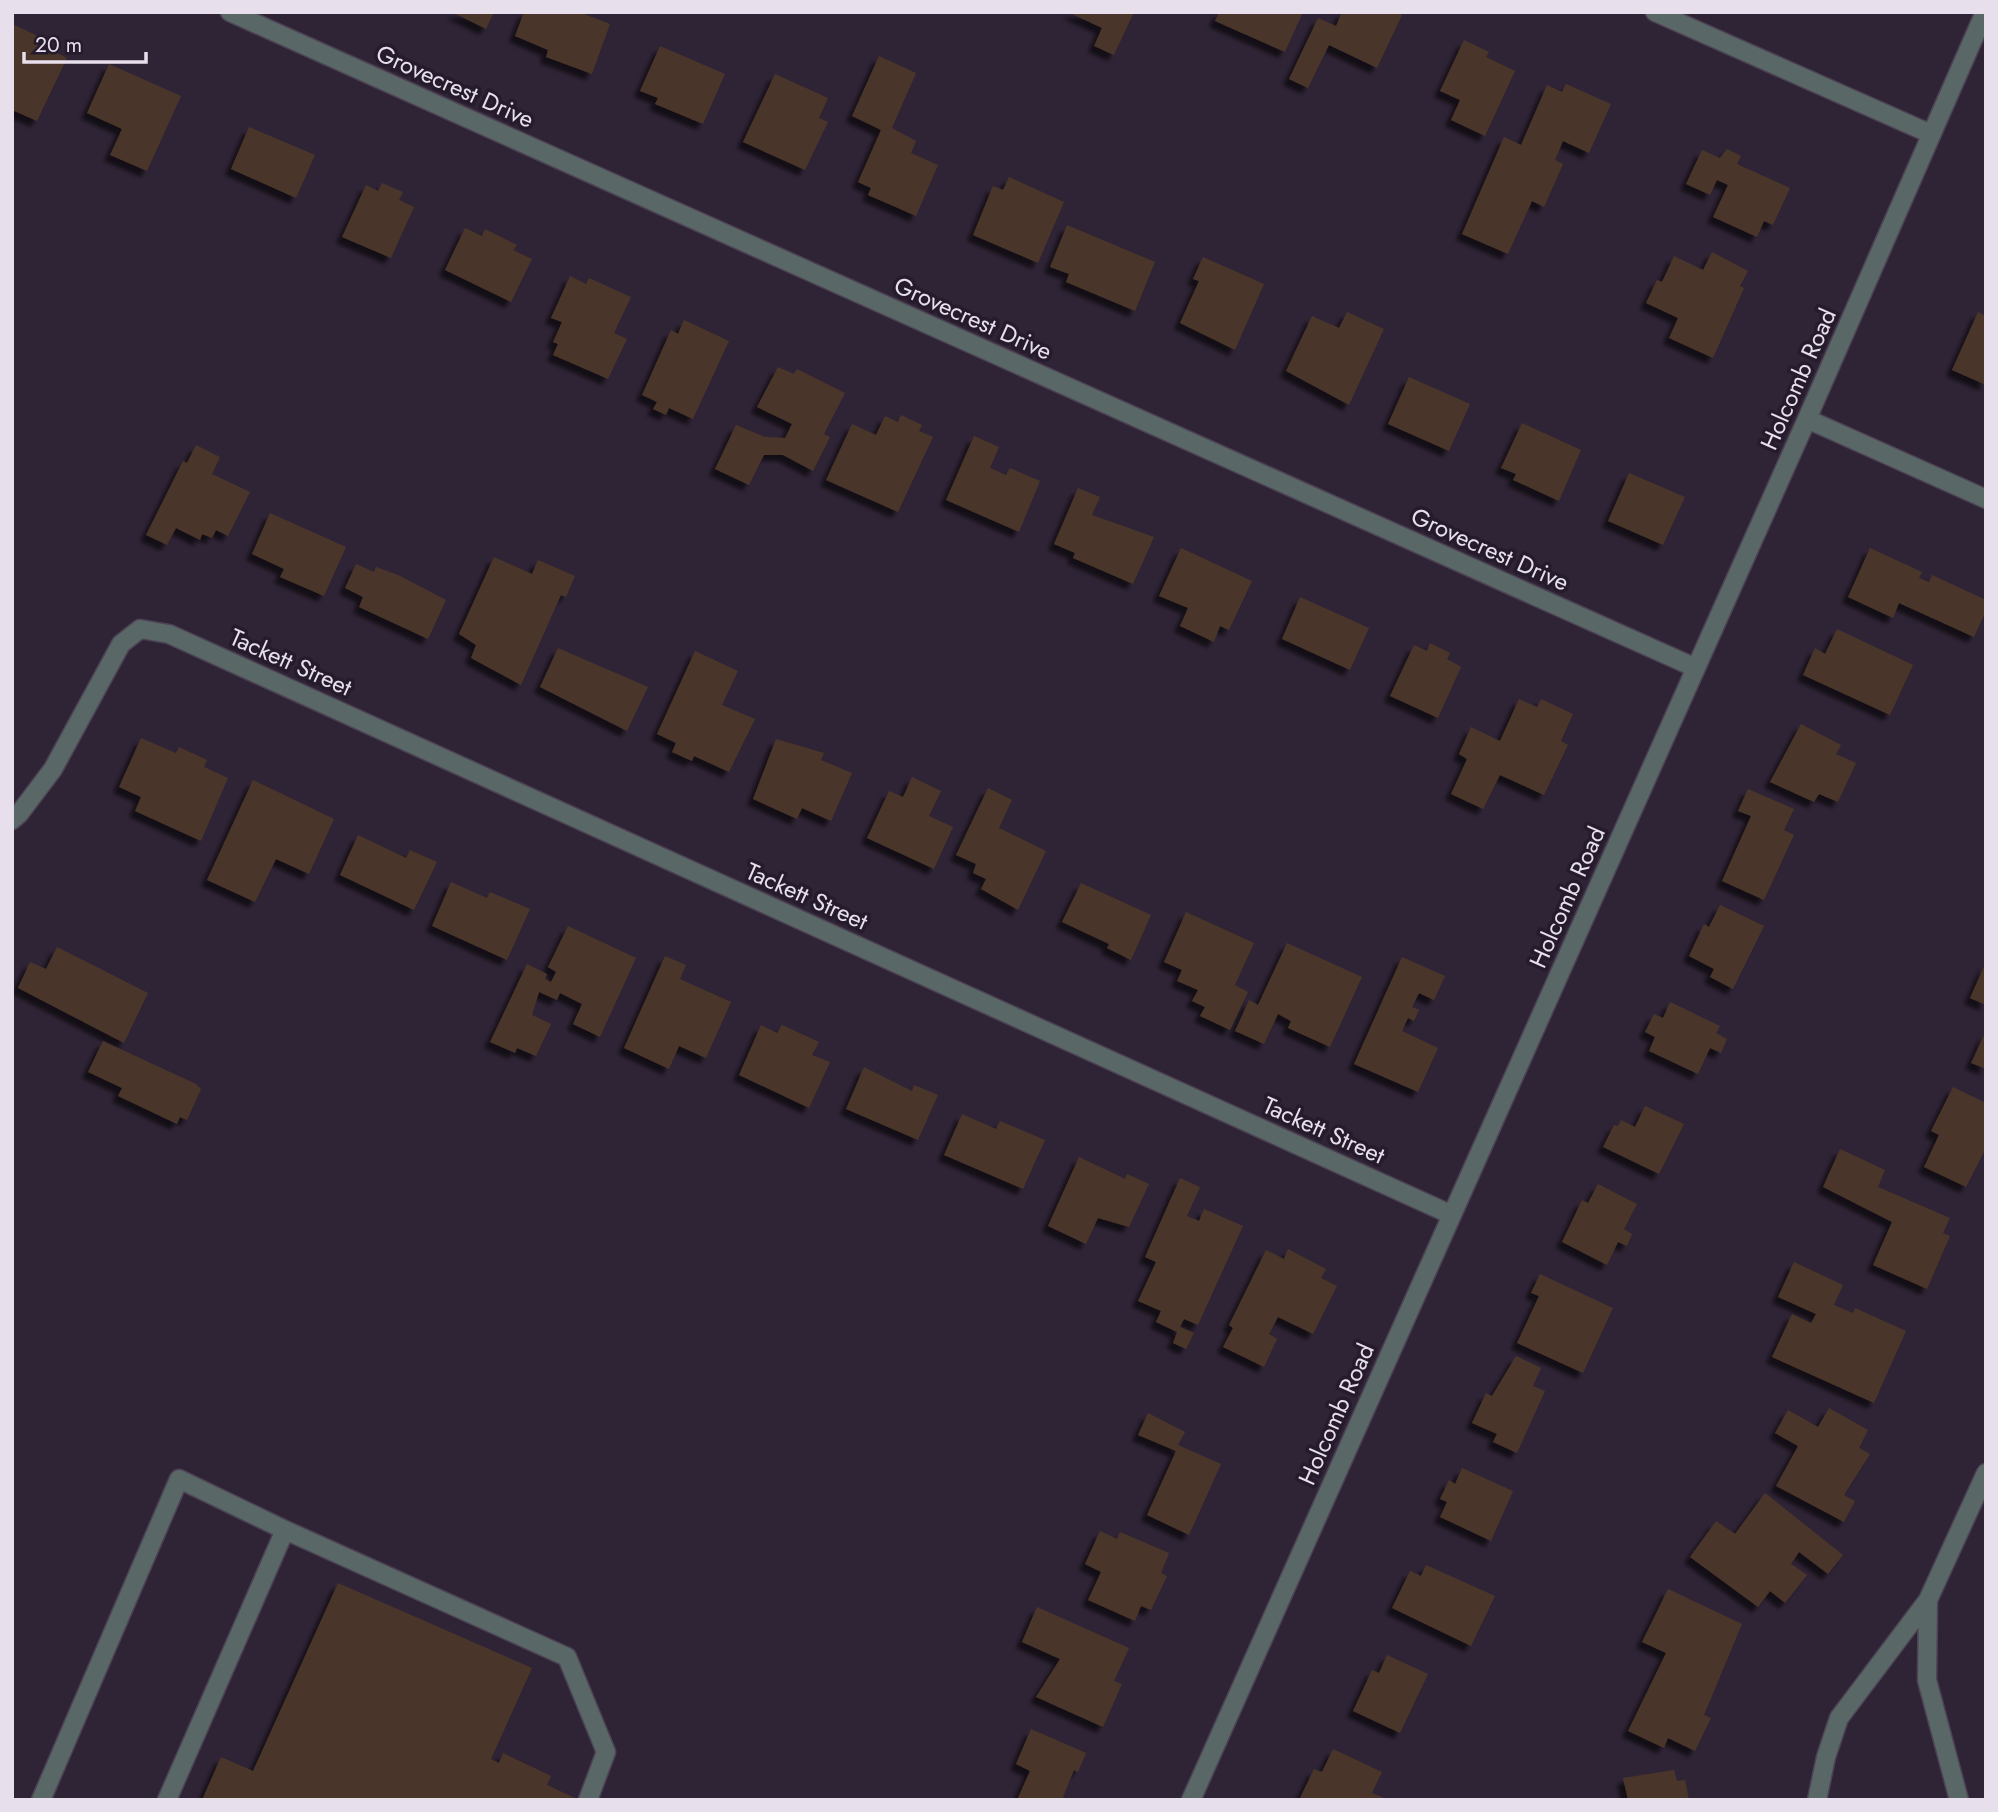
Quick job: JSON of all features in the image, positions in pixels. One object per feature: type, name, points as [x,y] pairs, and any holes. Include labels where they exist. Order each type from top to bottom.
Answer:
[{"type":"street","name":"Grovecrest Drive","points":[[230,12],[1696,668]]},
{"type":"street","points":[[1655,12],[1931,134]]},
{"type":"street","name":"Holcomb Road","points":[[1191,1800],[1807,419],[1985,12]]},
{"type":"street","points":[[1807,419],[1986,499]]},
{"type":"street","name":"Tackett Street","points":[[12,820],[53,769],[121,644],[140,629],[169,634],[1452,1215]]},
{"type":"street","points":[[1817,1800],[1826,1757],[1839,1718],[1928,1600],[1986,1473]]},
{"type":"street","points":[[41,1800],[179,1479],[285,1530],[567,1657],[606,1752],[588,1800]]},
{"type":"street","points":[[167,1800],[285,1530]]},
{"type":"street","points":[[1928,1600],[1927,1681],[1959,1800]]},
{"type":"building","points":[[452,12],[494,12],[486,29]]},
{"type":"building","points":[[524,12],[584,12],[610,24],[592,74],[546,57],[548,50],[515,36]]},
{"type":"building","points":[[1068,12],[1134,12],[1114,55],[1094,46],[1102,28]]},
{"type":"building","points":[[1219,12],[1303,12],[1285,52],[1215,21]]},
{"type":"building","points":[[1342,12],[1395,12],[1402,15],[1377,68],[1329,45],[1308,88],[1289,79],[1318,18],[1336,26]]},
{"type":"building","points":[[12,24],[53,43],[50,49],[67,58],[37,121],[12,110]]},
{"type":"building","points":[[1464,40],[1489,52],[1486,57],[1515,71],[1485,136],[1451,120],[1460,100],[1440,91]]},
{"type":"building","points":[[660,46],[725,74],[703,124],[655,104],[658,98],[640,91]]},
{"type":"building","points":[[879,56],[916,73],[892,128],[916,141],[911,153],[938,165],[916,216],[868,195],[871,188],[858,182],[881,130],[852,116]]},
{"type":"building","points":[[109,64],[181,96],[147,171],[110,155],[122,129],[87,113]]},
{"type":"building","points":[[775,74],[828,98],[819,118],[828,122],[805,170],[743,142]]},
{"type":"building","points":[[1566,84],[1611,104],[1589,153],[1563,141],[1555,160],[1563,164],[1544,207],[1532,201],[1508,254],[1462,234],[1504,137],[1521,145],[1547,85],[1562,92]]},
{"type":"building","points":[[249,127],[315,155],[296,198],[231,169]]},
{"type":"building","points":[[1727,149],[1741,156],[1737,164],[1790,188],[1773,225],[1764,221],[1757,237],[1713,217],[1728,185],[1717,180],[1710,195],[1686,184],[1702,150],[1720,158]]},
{"type":"building","points":[[1009,177],[1064,202],[1038,263],[973,235],[993,186],[1003,190]]},
{"type":"building","points":[[382,183],[403,192],[399,200],[414,207],[391,258],[342,237],[366,185],[378,191]]},
{"type":"building","points":[[1067,225],[1155,262],[1135,311],[1066,282],[1069,274],[1050,267]]},
{"type":"building","points":[[465,228],[482,236],[485,229],[517,245],[513,250],[532,259],[511,302],[445,270]]},
{"type":"building","points":[[1712,252],[1748,271],[1740,286],[1744,288],[1713,358],[1669,338],[1678,318],[1646,303],[1657,280],[1662,282],[1674,256],[1703,270]]},
{"type":"building","points":[[1203,257],[1264,284],[1235,350],[1180,323],[1199,281],[1193,279]]},
{"type":"building","points":[[570,276],[586,284],[589,278],[631,297],[614,333],[627,339],[608,379],[553,355],[558,344],[553,342],[562,322],[551,318]]},
{"type":"building","points":[[1347,312],[1384,329],[1349,405],[1286,371],[1312,316],[1339,328]]},
{"type":"building","points":[[1978,312],[1986,316],[1986,385],[1952,370]]},
{"type":"building","points":[[684,320],[729,341],[693,419],[669,408],[666,415],[653,409],[657,402],[642,395],[671,330],[678,334]]},
{"type":"building","points":[[778,367],[794,374],[797,369],[845,393],[824,434],[830,437],[813,471],[783,455],[764,455],[749,485],[715,469],[736,425],[765,437],[785,438],[792,424],[757,407]]},
{"type":"building","points":[[1409,377],[1470,404],[1449,451],[1388,424]]},
{"type":"building","points":[[901,415],[922,425],[919,431],[933,437],[898,512],[826,480],[852,424],[876,435],[885,416],[898,422]]},
{"type":"building","points":[[1522,423],[1581,450],[1559,501],[1513,480],[1516,474],[1501,468]]},
{"type":"building","points":[[974,436],[999,447],[990,468],[1006,475],[1010,468],[1040,481],[1019,532],[946,500]]},
{"type":"building","points":[[196,445],[220,457],[212,474],[250,492],[228,536],[216,530],[212,538],[202,534],[200,540],[176,528],[167,545],[146,535],[183,461],[187,463]]},
{"type":"building","points":[[1629,473],[1685,497],[1663,545],[1608,521]]},
{"type":"building","points":[[1078,488],[1100,497],[1092,515],[1154,537],[1133,584],[1073,558],[1075,553],[1054,544]]},
{"type":"building","points":[[270,513],[346,547],[324,596],[280,577],[284,569],[252,554]]},
{"type":"building","points":[[1181,548],[1252,581],[1229,630],[1220,626],[1214,642],[1180,626],[1188,608],[1159,596]]},
{"type":"building","points":[[1870,548],[1922,572],[1919,578],[1929,582],[1932,575],[1986,600],[1986,611],[1974,637],[1899,603],[1893,618],[1848,597]]},
{"type":"building","points":[[494,557],[532,574],[538,560],[575,576],[566,597],[561,595],[521,685],[471,658],[476,645],[459,634]]},
{"type":"building","points":[[356,564],[374,572],[376,567],[398,575],[446,600],[428,639],[359,607],[363,597],[345,588]]},
{"type":"building","points":[[1300,597],[1369,628],[1350,670],[1282,639]]},
{"type":"building","points":[[1837,629],[1913,665],[1890,715],[1803,675],[1815,648],[1825,654]]},
{"type":"building","points":[[1430,643],[1450,653],[1447,659],[1461,667],[1438,718],[1390,696],[1414,645],[1427,651]]},
{"type":"building","points":[[558,648],[648,687],[627,731],[540,687]]},
{"type":"building","points":[[695,651],[738,671],[722,705],[755,719],[729,772],[694,756],[692,761],[672,752],[676,743],[657,734]]},
{"type":"building","points":[[1519,699],[1537,707],[1541,699],[1573,714],[1561,741],[1568,745],[1544,795],[1500,775],[1483,809],[1451,794],[1467,759],[1459,754],[1471,727],[1500,741]]},
{"type":"building","points":[[1801,724],[1841,745],[1836,754],[1856,763],[1838,802],[1819,794],[1814,802],[1770,782]]},
{"type":"building","points":[[141,738],[176,753],[179,747],[207,760],[204,767],[228,778],[201,841],[135,811],[141,797],[119,787]]},
{"type":"building","points":[[776,739],[824,753],[821,760],[852,773],[831,821],[802,808],[797,819],[753,799]]},
{"type":"building","points":[[912,777],[941,791],[929,816],[953,827],[934,869],[867,838],[889,791],[903,797]]},
{"type":"building","points":[[253,780],[334,819],[309,874],[276,859],[255,902],[207,880]]},
{"type":"building","points":[[988,788],[1012,800],[999,828],[1046,851],[1018,910],[981,889],[986,879],[973,873],[976,864],[956,855]]},
{"type":"building","points":[[1748,789],[1794,809],[1784,830],[1794,835],[1764,900],[1722,881],[1751,816],[1738,811]]},
{"type":"building","points":[[358,835],[406,858],[410,850],[437,862],[414,910],[340,875]]},
{"type":"building","points":[[451,882],[487,898],[490,892],[530,909],[507,960],[432,926]]},
{"type":"building","points":[[1081,883],[1151,915],[1131,960],[1107,948],[1109,944],[1062,922]]},
{"type":"building","points":[[1720,905],[1764,926],[1733,989],[1710,977],[1714,969],[1689,956],[1704,924],[1709,927]]},
{"type":"building","points":[[1186,912],[1254,943],[1235,985],[1248,992],[1230,1030],[1200,1016],[1205,1007],[1192,1001],[1198,990],[1177,981],[1182,970],[1164,962]]},
{"type":"building","points":[[568,926],[636,958],[600,1037],[573,1024],[582,1004],[560,993],[557,1000],[539,992],[532,1015],[551,1024],[536,1056],[517,1048],[515,1053],[490,1042],[527,964],[547,974],[545,979],[551,982],[556,972],[548,967]]},
{"type":"building","points":[[1287,943],[1362,977],[1330,1047],[1288,1028],[1291,1021],[1278,1014],[1264,1044],[1235,1031],[1249,1000],[1258,1005]]},
{"type":"building","points":[[57,947],[148,993],[124,1043],[18,988],[30,962],[46,969]]},
{"type":"building","points":[[665,956],[686,965],[680,979],[731,1002],[706,1058],[679,1046],[669,1069],[624,1048]]},
{"type":"building","points":[[1402,957],[1445,976],[1434,1000],[1419,993],[1412,1007],[1419,1010],[1414,1021],[1408,1018],[1402,1031],[1438,1048],[1418,1092],[1354,1064]]},
{"type":"building","points":[[1986,962],[1986,1005],[1970,998]]},
{"type":"building","points":[[1670,1002],[1720,1026],[1716,1033],[1727,1039],[1721,1053],[1710,1048],[1698,1074],[1649,1051],[1655,1037],[1645,1032],[1654,1014],[1663,1018]]},
{"type":"building","points":[[761,1025],[777,1033],[782,1025],[819,1042],[812,1055],[830,1062],[809,1108],[739,1075]]},
{"type":"building","points":[[1986,1031],[1986,1069],[1971,1063]]},
{"type":"building","points":[[103,1041],[196,1084],[201,1089],[187,1120],[180,1117],[177,1124],[118,1096],[122,1088],[88,1072]]},
{"type":"building","points":[[864,1067],[912,1091],[914,1085],[938,1095],[918,1140],[846,1109]]},
{"type":"building","points":[[1953,1087],[1986,1103],[1986,1148],[1966,1187],[1924,1167],[1939,1135],[1931,1131]]},
{"type":"building","points":[[1645,1106],[1684,1124],[1659,1174],[1603,1147],[1614,1125],[1618,1126],[1621,1120],[1635,1127]]},
{"type":"building","points":[[962,1114],[996,1129],[1000,1121],[1045,1140],[1023,1189],[944,1155]]},
{"type":"building","points":[[1840,1149],[1885,1170],[1878,1187],[1950,1218],[1943,1233],[1950,1236],[1927,1289],[1873,1265],[1892,1222],[1823,1187]]},
{"type":"building","points":[[1079,1157],[1125,1179],[1127,1174],[1149,1184],[1129,1227],[1098,1218],[1086,1244],[1048,1226]]},
{"type":"building","points":[[1180,1178],[1200,1187],[1187,1216],[1199,1221],[1204,1209],[1243,1226],[1198,1325],[1184,1319],[1180,1327],[1194,1333],[1186,1349],[1173,1343],[1177,1332],[1156,1322],[1161,1311],[1138,1301],[1156,1262],[1145,1257]]},
{"type":"building","points":[[1598,1184],[1637,1204],[1624,1229],[1632,1234],[1627,1246],[1618,1242],[1607,1265],[1562,1242],[1582,1200],[1588,1203]]},
{"type":"building","points":[[1288,1249],[1326,1269],[1321,1278],[1337,1286],[1313,1334],[1278,1317],[1269,1334],[1277,1339],[1264,1367],[1223,1347],[1233,1328],[1229,1325],[1266,1250],[1284,1259]]},
{"type":"building","points":[[1794,1262],[1843,1285],[1834,1305],[1853,1313],[1855,1308],[1906,1331],[1874,1403],[1772,1357],[1792,1314],[1811,1323],[1816,1314],[1778,1297]]},
{"type":"building","points":[[1540,1274],[1613,1308],[1583,1373],[1517,1343],[1539,1296],[1531,1293]]},
{"type":"building","points":[[1516,1356],[1541,1368],[1533,1386],[1545,1391],[1517,1453],[1493,1442],[1497,1434],[1472,1423],[1486,1393],[1492,1396]]},
{"type":"building","points":[[1829,1408],[1868,1430],[1859,1448],[1870,1454],[1844,1495],[1855,1501],[1844,1522],[1776,1486],[1798,1446],[1775,1433],[1788,1410],[1818,1427]]},
{"type":"building","points":[[1148,1413],[1185,1432],[1178,1445],[1221,1464],[1189,1535],[1147,1515],[1176,1451],[1138,1435]]},
{"type":"building","points":[[1462,1468],[1513,1491],[1491,1541],[1440,1517],[1447,1502],[1440,1499],[1449,1480],[1455,1484]]},
{"type":"building","points":[[1765,1493],[1843,1555],[1828,1574],[1799,1552],[1791,1564],[1807,1575],[1785,1603],[1770,1591],[1758,1607],[1690,1557],[1716,1521],[1735,1534]]},
{"type":"building","points":[[1100,1531],[1117,1539],[1120,1532],[1169,1553],[1161,1573],[1167,1576],[1151,1610],[1141,1606],[1135,1621],[1088,1600],[1101,1572],[1085,1564]]},
{"type":"building","points":[[1426,1565],[1495,1596],[1471,1646],[1392,1608],[1410,1571],[1421,1576]]},
{"type":"building","points":[[338,1583],[532,1668],[491,1759],[499,1763],[503,1753],[551,1776],[547,1785],[579,1800],[202,1800],[221,1757],[253,1771]]},
{"type":"building","points":[[1668,1589],[1742,1624],[1704,1715],[1711,1718],[1695,1751],[1668,1738],[1664,1748],[1628,1731],[1666,1653],[1642,1642]]},
{"type":"building","points":[[1037,1607],[1129,1648],[1114,1681],[1122,1684],[1103,1727],[1036,1697],[1060,1659],[1022,1642]]},
{"type":"building","points":[[1387,1655],[1428,1674],[1400,1733],[1353,1711],[1372,1670],[1379,1673]]},
{"type":"building","points":[[1031,1729],[1086,1753],[1078,1772],[1074,1770],[1063,1797],[1069,1800],[1017,1800],[1030,1771],[1016,1764]]},
{"type":"building","points":[[1333,1749],[1382,1772],[1372,1793],[1389,1800],[1300,1798],[1314,1769],[1322,1772]]},
{"type":"building","points":[[1674,1770],[1677,1781],[1685,1780],[1689,1800],[1628,1800],[1623,1778]]}]
